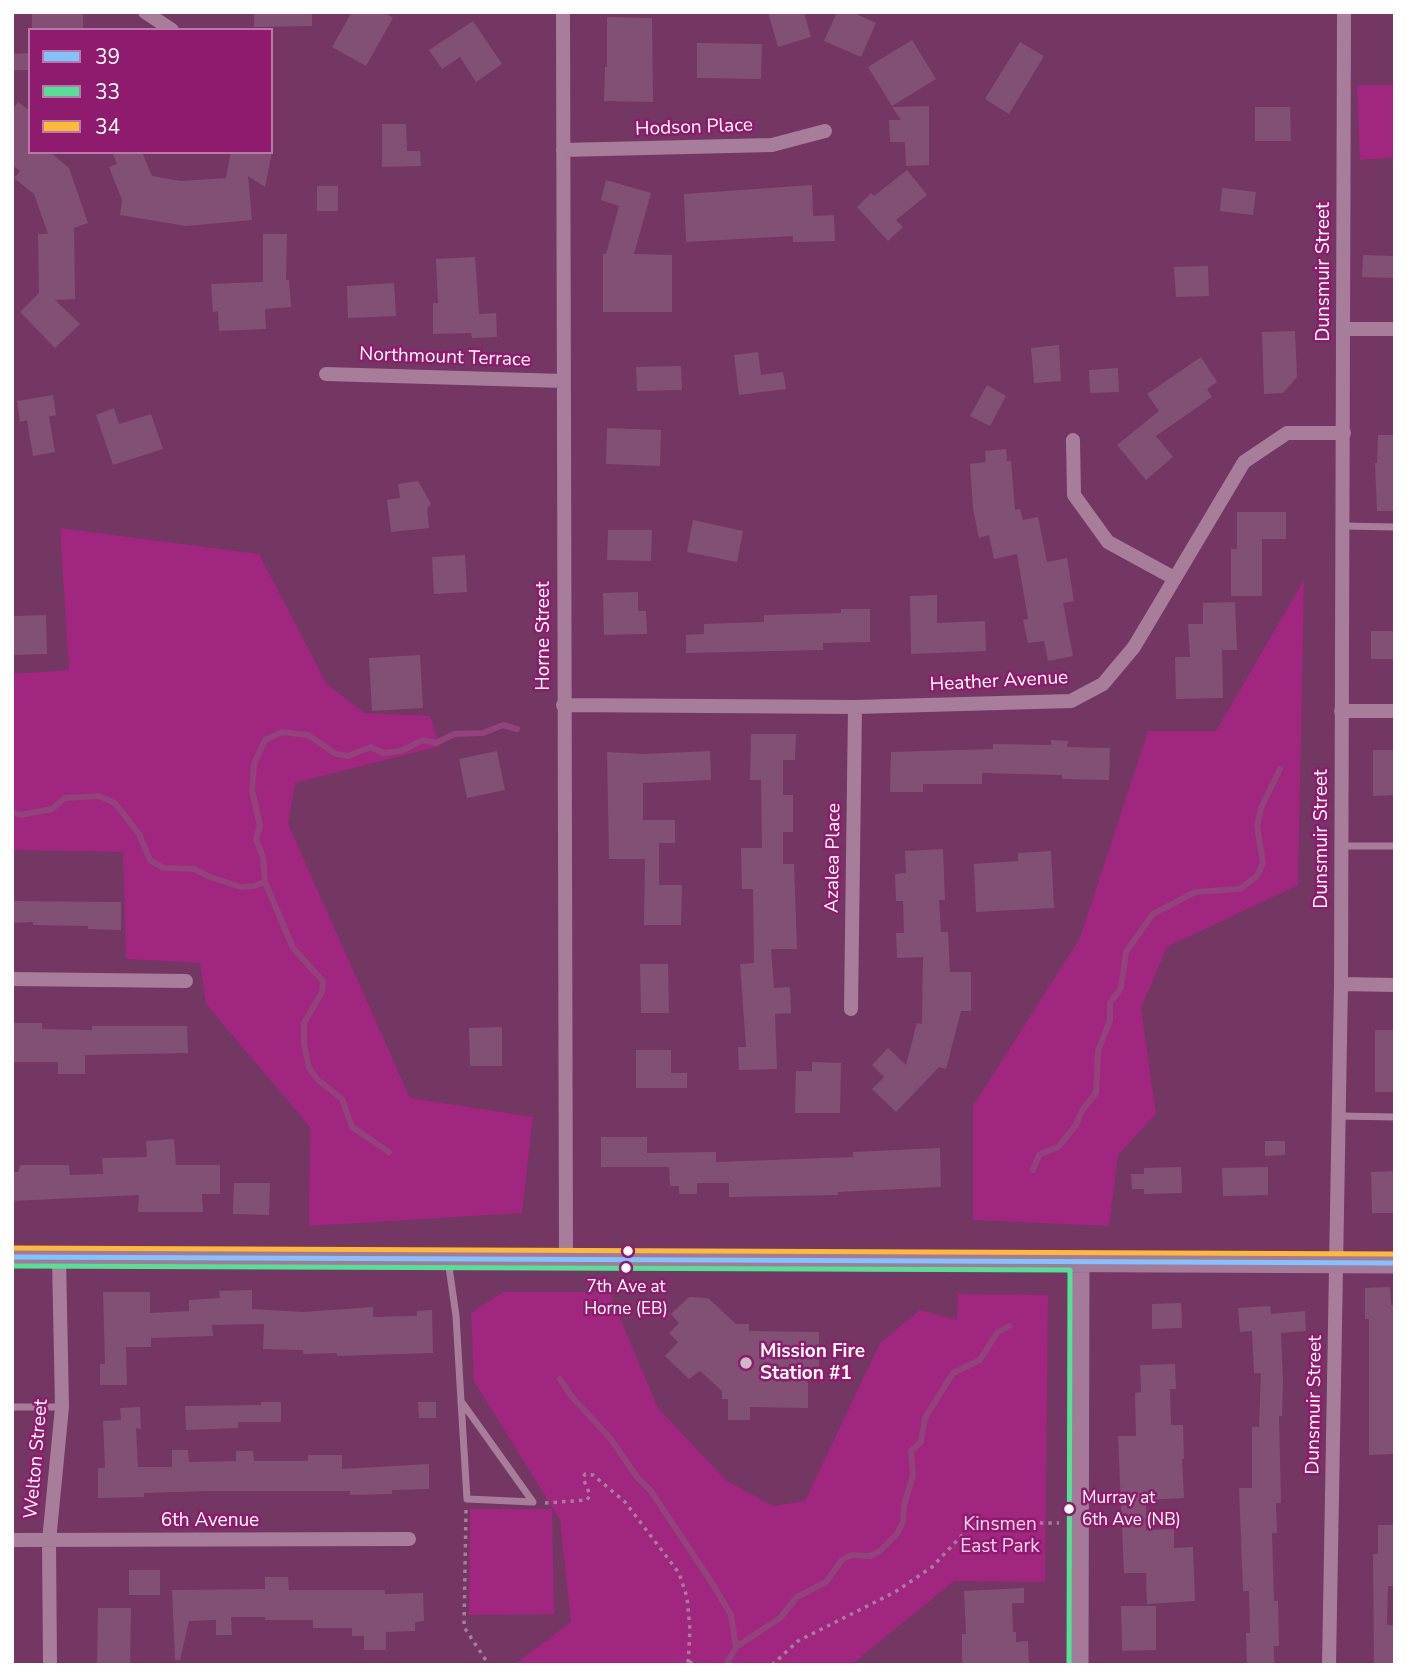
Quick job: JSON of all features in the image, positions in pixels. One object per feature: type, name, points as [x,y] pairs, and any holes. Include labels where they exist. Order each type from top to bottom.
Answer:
[{"type":"street","points":[[145,12],[169,28]]},
{"type":"street","name":"Horne Street","points":[[564,12],[566,1260]]},
{"type":"street","name":"Dunsmuir Street","points":[[1329,1665],[1341,984],[1344,12]]},
{"type":"street","name":"Hodson Place","points":[[563,150],[772,145],[825,131]]},
{"type":"street","points":[[1343,330],[1395,329]]},
{"type":"street","name":"Northmount Terrace","points":[[326,374],[563,381]]},
{"type":"street","name":"Heather Avenue","points":[[564,705],[855,707],[1071,701],[1102,684],[1135,647],[1244,462],[1287,433],[1344,433]]},
{"type":"street","points":[[1073,440],[1074,495],[1108,542],[1174,578]]},
{"type":"street","name":"Azalea Place","points":[[851,1009],[855,707]]},
{"type":"street","points":[[1341,711],[1395,711]]},
{"type":"street","points":[[12,979],[186,981]]},
{"type":"street","points":[[1341,984],[1395,985]]},
{"type":"street","points":[[12,1257],[1395,1263]]},
{"type":"street","name":"Welton Street","points":[[50,1665],[49,1541],[62,1407],[59,1257]]},
{"type":"street","points":[[1078,1665],[1079,1261]]},
{"type":"street","name":"6th Avenue","points":[[12,1540],[409,1539]]},
{"type":"lane","points":[[1343,526],[1395,527]]},
{"type":"lane","points":[[1341,846],[1395,846]]},
{"type":"lane","points":[[1339,1116],[1395,1116]]},
{"type":"lane","points":[[448,1260],[456,1316],[467,1499],[533,1502]]},
{"type":"lane","points":[[461,1401],[533,1502]]},
{"type":"lane","points":[[12,1407],[62,1407]]},
{"type":"path","points":[[533,1502],[587,1500],[590,1495],[583,1478],[585,1474],[593,1475],[625,1502],[679,1573],[687,1597],[689,1663],[698,1665]]},
{"type":"path","points":[[467,1499],[464,1627],[489,1665]]},
{"type":"path","points":[[772,1665],[797,1641],[895,1592],[923,1573],[967,1530],[978,1523],[1080,1523]]},
{"type":"green space","points":[[1357,85],[1395,85],[1395,157],[1360,160]]},
{"type":"green space","points":[[60,528],[259,554],[326,683],[364,713],[430,716],[440,746],[295,783],[288,824],[410,1098],[533,1117],[522,1213],[309,1226],[310,1127],[206,1004],[200,963],[126,959],[123,852],[12,850],[12,674],[69,670]]},
{"type":"green space","points":[[1304,580],[1298,885],[1167,947],[1141,1008],[1156,1114],[1118,1155],[1109,1226],[973,1220],[973,1106],[1080,938],[1148,731],[1216,731]]},
{"type":"green space","name":"Kinsmen East Park","points":[[503,1292],[609,1292],[658,1408],[727,1481],[773,1506],[805,1501],[880,1343],[920,1310],[957,1320],[958,1294],[1048,1295],[1045,1582],[954,1581],[851,1665],[514,1665],[571,1622],[560,1520],[474,1381],[471,1313]]},
{"type":"green space","points":[[470,1509],[552,1509],[554,1614],[469,1615]]},
{"type":"building","points":[[32,12],[83,12],[83,28],[32,28]]},
{"type":"building","points":[[254,12],[312,12],[312,26],[254,27]]},
{"type":"building","points":[[352,12],[384,12],[393,18],[366,66],[332,47]]},
{"type":"building","points":[[768,12],[804,12],[811,37],[778,47]]},
{"type":"building","points":[[837,12],[852,12],[876,23],[861,57],[824,41]]},
{"type":"building","points":[[607,17],[652,18],[653,102],[604,101]]},
{"type":"building","points":[[473,21],[502,64],[476,82],[460,57],[442,69],[429,50]]},
{"type":"building","points":[[912,40],[936,79],[892,106],[868,67]]},
{"type":"building","points":[[1020,42],[1044,56],[1009,114],[985,99]]},
{"type":"building","points":[[697,43],[762,44],[761,79],[697,78]]},
{"type":"building","points":[[28,53],[28,70],[12,70],[12,54]]},
{"type":"building","points":[[18,102],[28,110],[28,154],[52,154],[69,168],[88,223],[74,228],[75,299],[55,300],[80,324],[55,348],[20,312],[39,293],[38,234],[48,234],[34,194],[14,178],[20,171],[12,165],[12,110]]},
{"type":"building","points":[[929,106],[929,165],[906,166],[905,142],[890,142],[889,120],[901,120],[892,107]]},
{"type":"building","points":[[1255,107],[1290,107],[1291,141],[1255,141]]},
{"type":"building","points":[[382,124],[406,124],[407,151],[420,151],[421,166],[382,167]]},
{"type":"building","points":[[113,154],[143,154],[152,176],[181,181],[226,178],[231,154],[272,154],[265,187],[248,176],[252,220],[186,226],[120,215],[122,200],[109,167],[117,164]]},
{"type":"building","points":[[907,170],[927,195],[896,220],[903,227],[888,241],[857,207],[871,193],[874,196]]},
{"type":"building","points":[[606,180],[651,193],[634,254],[672,255],[672,312],[603,312],[603,254],[606,254],[619,206],[601,200]]},
{"type":"building","points":[[812,185],[813,216],[834,215],[835,241],[793,242],[793,236],[686,242],[684,194]]},
{"type":"building","points":[[317,186],[338,186],[338,211],[317,211]]},
{"type":"building","points":[[1222,188],[1256,192],[1253,215],[1220,211]]},
{"type":"building","points":[[263,234],[287,234],[286,280],[289,280],[291,307],[265,309],[266,329],[219,331],[218,311],[213,312],[211,284],[263,282]]},
{"type":"building","points":[[1363,255],[1395,256],[1395,278],[1362,277]]},
{"type":"building","points":[[475,257],[479,314],[496,313],[497,337],[472,338],[471,333],[433,334],[433,303],[438,303],[436,259]]},
{"type":"building","points":[[1208,266],[1209,296],[1176,297],[1174,267]]},
{"type":"building","points":[[394,283],[396,316],[348,318],[347,286]]},
{"type":"building","points":[[1295,331],[1297,377],[1283,393],[1264,394],[1262,332]]},
{"type":"building","points":[[1059,345],[1061,381],[1034,383],[1031,348]]},
{"type":"building","points":[[758,352],[761,375],[783,372],[786,389],[739,395],[734,355]]},
{"type":"building","points":[[1201,357],[1217,382],[1207,389],[1212,397],[1156,436],[1173,457],[1146,480],[1117,445],[1159,411],[1147,394]]},
{"type":"building","points":[[681,366],[682,390],[637,391],[636,367]]},
{"type":"building","points":[[1118,368],[1119,392],[1090,393],[1089,370]]},
{"type":"building","points":[[987,385],[1006,396],[990,426],[970,416]]},
{"type":"building","points":[[53,395],[56,415],[49,417],[55,452],[33,456],[27,420],[20,422],[17,401]]},
{"type":"building","points":[[114,408],[119,424],[151,414],[163,449],[113,465],[96,415]]},
{"type":"building","points":[[607,428],[661,430],[660,466],[606,464]]},
{"type":"building","points":[[1378,435],[1395,435],[1395,511],[1377,511],[1375,463]]},
{"type":"building","points":[[1006,449],[1007,461],[1011,461],[1015,510],[1020,509],[1023,520],[1038,517],[1047,562],[1067,558],[1074,601],[1063,603],[1073,656],[1048,661],[1044,641],[1028,643],[1023,620],[1028,619],[1017,554],[994,559],[989,535],[979,538],[973,508],[970,464],[986,462],[985,451]]},
{"type":"building","points":[[418,481],[431,504],[427,508],[429,528],[391,532],[387,500],[400,498],[398,484]]},
{"type":"building","points":[[1237,512],[1286,512],[1286,539],[1262,539],[1262,596],[1231,596],[1231,549],[1237,549]]},
{"type":"building","points":[[693,520],[743,531],[737,562],[687,552]]},
{"type":"building","points":[[608,530],[652,530],[651,561],[607,560]]},
{"type":"building","points":[[465,555],[467,592],[434,594],[432,557]]},
{"type":"building","points":[[638,592],[638,611],[646,611],[647,634],[604,635],[603,593]]},
{"type":"building","points":[[937,595],[937,623],[985,621],[986,651],[911,654],[910,596]]},
{"type":"building","points":[[1235,602],[1237,650],[1222,650],[1223,698],[1176,699],[1175,657],[1190,657],[1188,624],[1203,624],[1203,603]]},
{"type":"building","points":[[841,609],[870,609],[870,642],[823,643],[823,650],[686,653],[686,635],[704,634],[704,624],[764,622],[764,615],[841,613]]},
{"type":"building","points":[[46,615],[47,654],[13,655],[12,616]]},
{"type":"building","points":[[1371,631],[1395,631],[1395,659],[1371,659]]},
{"type":"building","points":[[420,655],[423,708],[372,711],[369,658]]},
{"type":"building","points":[[751,734],[796,734],[795,760],[783,760],[783,795],[793,795],[793,832],[783,832],[783,864],[794,864],[797,949],[771,949],[774,988],[790,987],[791,1013],[775,1014],[777,1069],[739,1070],[738,1047],[746,1047],[740,964],[754,963],[753,889],[742,889],[741,848],[762,848],[761,780],[750,780]]},
{"type":"building","points":[[1051,740],[1068,741],[1067,747],[1110,748],[1109,780],[1062,779],[1062,775],[982,773],[982,784],[923,784],[923,792],[890,792],[891,752],[993,749],[993,744],[1051,745]]},
{"type":"building","points":[[1373,750],[1395,750],[1395,795],[1373,796]]},
{"type":"building","points":[[497,751],[505,790],[467,798],[459,759]]},
{"type":"building","points":[[710,751],[711,780],[643,783],[643,820],[675,820],[675,843],[659,843],[659,885],[682,885],[681,925],[644,925],[645,859],[609,859],[607,752],[644,754]]},
{"type":"building","points":[[943,849],[945,900],[939,900],[941,932],[948,932],[950,972],[971,972],[971,1011],[961,1011],[946,1069],[939,1067],[896,1112],[872,1089],[884,1077],[872,1065],[888,1048],[906,1065],[917,1023],[922,1024],[923,957],[897,958],[896,933],[904,933],[903,901],[896,901],[895,874],[906,873],[905,851]]},
{"type":"building","points":[[1051,851],[1054,908],[976,912],[974,864],[1018,861],[1018,853]]},
{"type":"building","points":[[12,901],[121,902],[121,930],[88,929],[88,926],[33,925],[33,922],[12,923]]},
{"type":"building","points":[[640,964],[668,964],[669,1013],[641,1013]]},
{"type":"building","points":[[12,1023],[42,1023],[42,1029],[92,1030],[92,1026],[187,1026],[188,1053],[85,1055],[85,1074],[58,1074],[58,1062],[12,1062]]},
{"type":"building","points":[[502,1027],[502,1066],[470,1066],[469,1028]]},
{"type":"building","points":[[1375,1030],[1395,1030],[1395,1092],[1375,1092]]},
{"type":"building","points":[[636,1050],[671,1050],[671,1073],[687,1073],[687,1088],[636,1088]]},
{"type":"building","points":[[812,1062],[841,1063],[840,1113],[795,1113],[796,1071],[812,1071]]},
{"type":"building","points":[[601,1137],[647,1137],[647,1153],[716,1152],[716,1162],[853,1157],[853,1152],[940,1148],[941,1187],[838,1192],[838,1195],[729,1197],[729,1183],[697,1183],[697,1194],[679,1194],[679,1186],[670,1186],[669,1167],[601,1167]]},
{"type":"building","points":[[174,1139],[176,1165],[220,1165],[220,1194],[202,1194],[203,1212],[138,1212],[139,1195],[12,1201],[12,1172],[18,1172],[20,1165],[69,1165],[70,1175],[103,1174],[102,1158],[147,1157],[146,1141]]},
{"type":"building","points":[[1265,1141],[1285,1141],[1285,1155],[1265,1156]]},
{"type":"building","points":[[1181,1167],[1182,1193],[1144,1194],[1144,1189],[1132,1189],[1131,1174],[1144,1174],[1144,1168]]},
{"type":"building","points":[[1268,1167],[1268,1195],[1223,1196],[1222,1168]]},
{"type":"building","points":[[1395,1171],[1395,1213],[1372,1213],[1371,1172]]},
{"type":"building","points":[[234,1183],[270,1183],[269,1215],[233,1214]]},
{"type":"building","points":[[1390,1287],[1391,1305],[1395,1305],[1395,1454],[1369,1455],[1369,1319],[1365,1319],[1365,1288]]},
{"type":"building","points":[[252,1290],[252,1309],[303,1312],[373,1307],[373,1317],[417,1316],[417,1311],[432,1310],[433,1353],[337,1356],[337,1353],[303,1354],[303,1350],[263,1349],[264,1324],[212,1325],[213,1336],[151,1338],[151,1347],[126,1347],[127,1385],[100,1385],[100,1364],[105,1364],[103,1292],[150,1292],[150,1313],[189,1311],[189,1300],[220,1298],[219,1291]]},
{"type":"building","name":"Mission Fire Station #1","points":[[689,1297],[708,1298],[736,1324],[749,1324],[749,1331],[819,1332],[819,1376],[808,1376],[808,1408],[750,1407],[750,1420],[728,1420],[728,1399],[722,1399],[722,1391],[700,1371],[689,1379],[665,1356],[678,1342],[669,1333],[679,1323],[671,1314]]},
{"type":"building","points":[[1181,1303],[1182,1328],[1152,1329],[1152,1304]]},
{"type":"building","points":[[1270,1306],[1271,1314],[1305,1311],[1306,1331],[1281,1333],[1281,1503],[1276,1503],[1277,1533],[1272,1533],[1274,1601],[1278,1601],[1279,1646],[1274,1646],[1274,1665],[1247,1665],[1246,1633],[1250,1633],[1249,1591],[1243,1591],[1239,1488],[1252,1488],[1252,1427],[1259,1427],[1261,1373],[1254,1373],[1252,1331],[1240,1332],[1238,1308]]},
{"type":"building","points":[[1175,1364],[1176,1389],[1170,1389],[1171,1425],[1183,1425],[1184,1498],[1146,1500],[1146,1530],[1174,1529],[1174,1548],[1193,1547],[1195,1601],[1147,1604],[1146,1573],[1124,1573],[1118,1436],[1136,1436],[1135,1393],[1141,1392],[1140,1365]]},
{"type":"building","points":[[261,1402],[281,1402],[281,1422],[238,1422],[238,1428],[186,1430],[185,1406],[261,1405]]},
{"type":"building","points":[[418,1402],[436,1402],[436,1418],[419,1418]]},
{"type":"building","points":[[140,1407],[141,1429],[136,1428],[138,1467],[172,1467],[172,1450],[188,1450],[189,1462],[236,1461],[236,1451],[253,1451],[254,1461],[308,1461],[308,1455],[342,1455],[342,1469],[429,1464],[429,1489],[392,1490],[392,1494],[350,1495],[350,1491],[210,1491],[144,1493],[144,1497],[98,1498],[98,1468],[105,1468],[103,1421],[121,1420],[120,1408]]},
{"type":"building","points":[[1378,1525],[1395,1525],[1395,1586],[1388,1586],[1387,1625],[1395,1625],[1395,1665],[1374,1665],[1373,1554],[1378,1554]]},
{"type":"building","points":[[129,1570],[160,1570],[160,1595],[129,1595]]},
{"type":"building","points":[[265,1577],[288,1577],[289,1590],[385,1590],[385,1594],[423,1593],[424,1621],[415,1622],[415,1631],[386,1632],[386,1650],[364,1650],[364,1636],[352,1636],[352,1628],[313,1628],[313,1620],[231,1617],[232,1635],[216,1635],[216,1620],[189,1621],[180,1660],[175,1660],[172,1590],[265,1589]]},
{"type":"building","points":[[1024,1588],[1024,1603],[1012,1603],[1013,1632],[1016,1632],[1016,1642],[1028,1641],[1029,1665],[962,1665],[962,1634],[966,1634],[964,1591]]},
{"type":"building","points":[[1121,1606],[1156,1606],[1156,1650],[1122,1651]]},
{"type":"building","points":[[98,1608],[131,1608],[130,1665],[97,1665]]},
{"type":"waterway","points":[[265,882],[263,857],[256,839],[260,826],[252,790],[254,764],[265,740],[282,732],[308,735],[336,754],[348,756],[371,747],[383,753],[401,751],[423,740],[436,743],[454,734],[483,733],[503,725],[517,729]]},
{"type":"waterway","points":[[1033,1170],[1039,1155],[1058,1147],[1096,1093],[1098,1051],[1110,1020],[1110,1003],[1121,988],[1126,952],[1153,914],[1195,892],[1240,889],[1257,876],[1263,863],[1257,826],[1261,808],[1280,769]]},
{"type":"waterway","points":[[12,812],[20,815],[52,809],[65,798],[99,796],[115,803],[139,834],[150,860],[163,868],[194,869],[241,887],[265,882],[293,948],[323,981],[322,992],[304,1023],[304,1044],[309,1068],[318,1080],[342,1099],[352,1127],[389,1152]]},
{"type":"waterway","points":[[726,1665],[736,1647],[780,1618],[797,1597],[826,1582],[842,1560],[851,1555],[870,1556],[880,1551],[897,1534],[903,1522],[904,1505],[913,1476],[911,1451],[921,1442],[925,1418],[953,1373],[980,1360],[997,1333],[1009,1326]]},
{"type":"waterway","points":[[560,1379],[651,1491],[712,1583],[731,1615],[736,1647]]},
{"type":"transit line","name":"34","points":[[12,1248],[1395,1254]]},
{"type":"transit line","name":"39","points":[[12,1257],[1395,1263]]},
{"type":"transit line","name":"33","points":[[12,1266],[1070,1270],[1069,1665]]},
{"type":"place","name":"7th Ave at Horne (EB)","points":[[626,1268]]},
{"type":"place","name":"Mission Fire Station #1","points":[[746,1363]]},
{"type":"place","name":"Murray at 6th Ave (NB)","points":[[1069,1509]]}]
